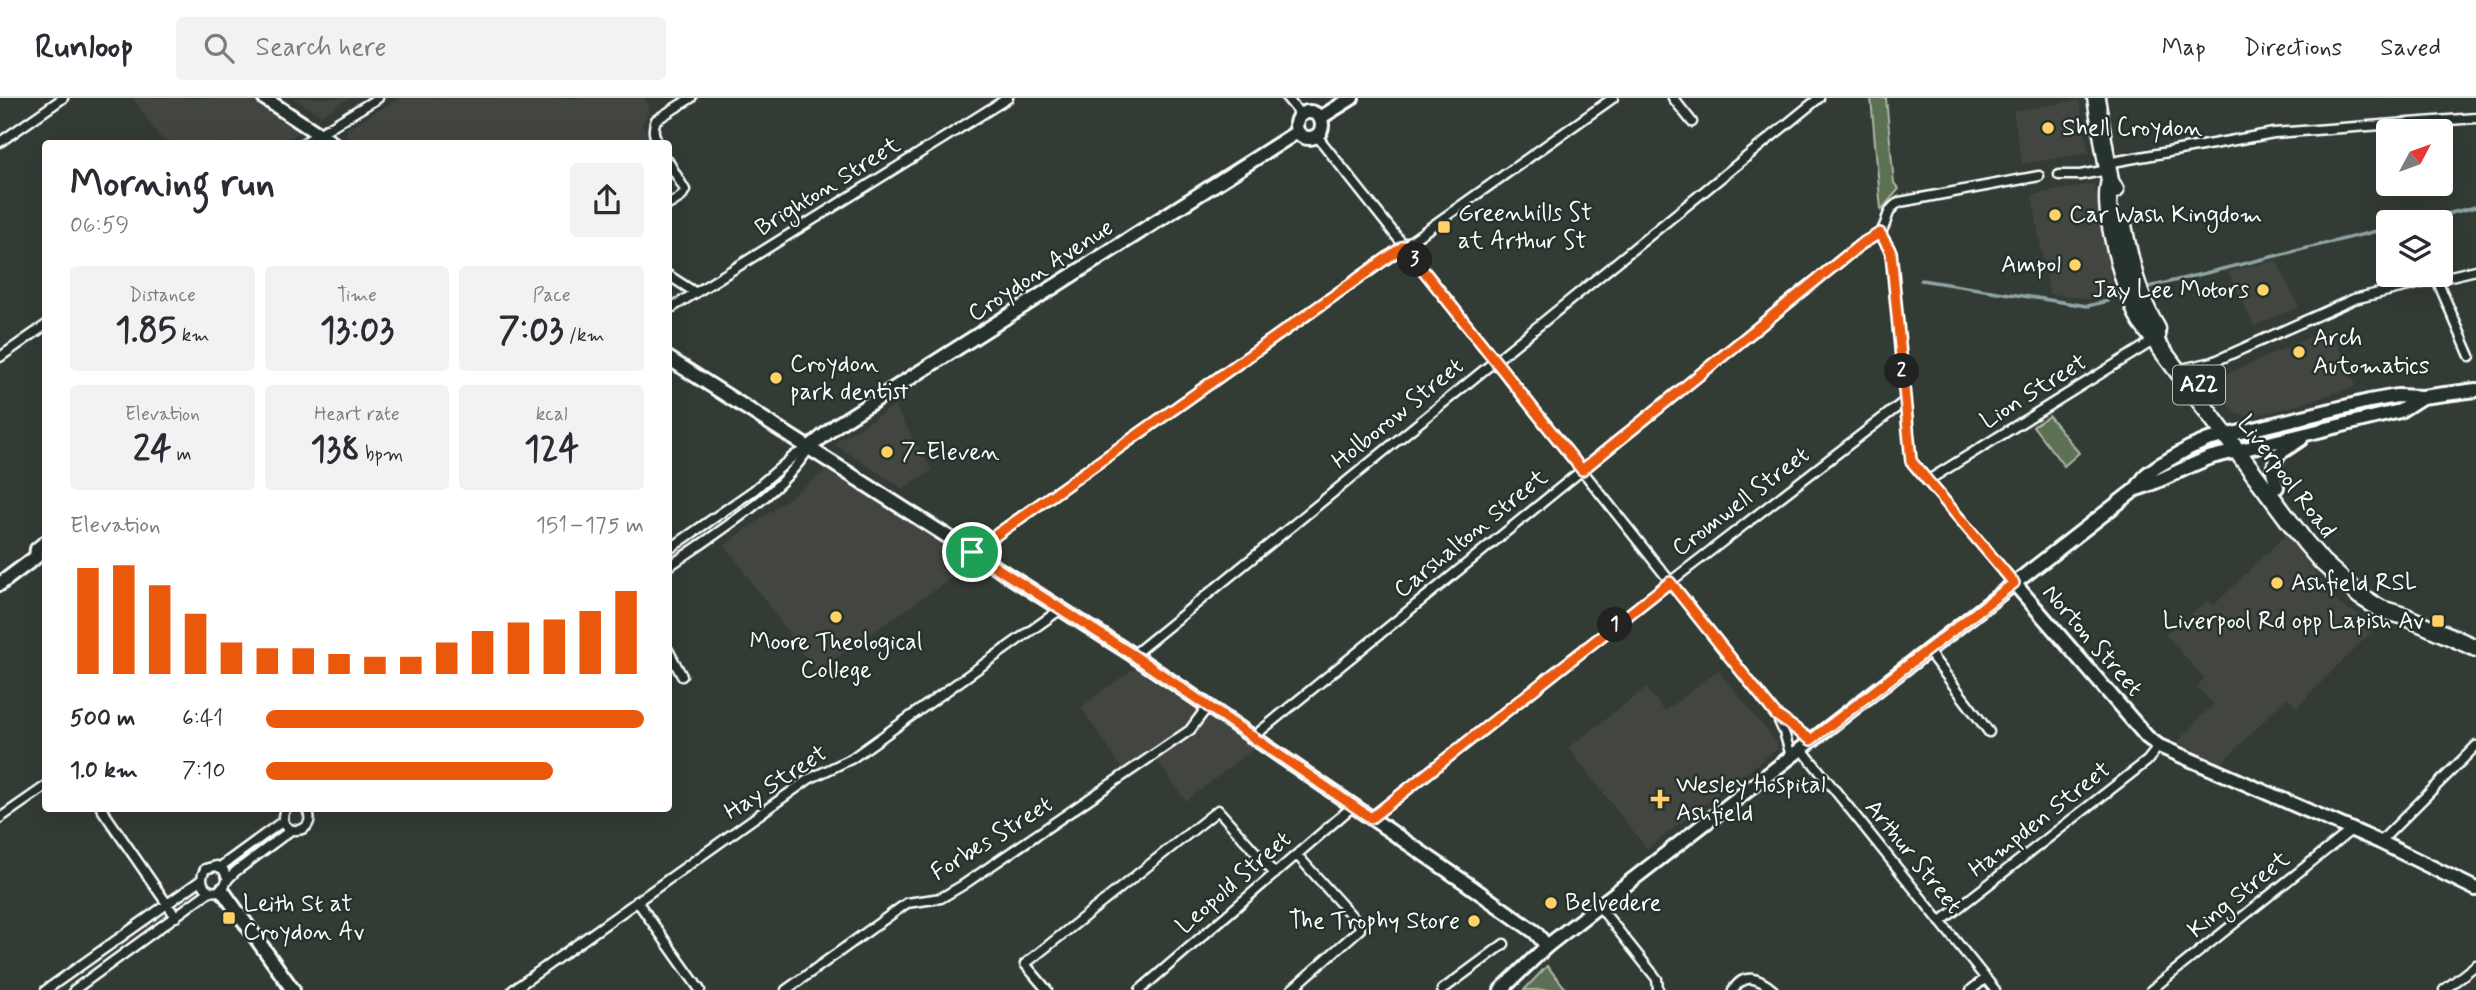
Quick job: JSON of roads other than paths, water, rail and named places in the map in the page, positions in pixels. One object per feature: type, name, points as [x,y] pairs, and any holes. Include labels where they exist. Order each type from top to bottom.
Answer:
[{"type":"highway","name":"Liverpool Road","points":[[2096,98],[2108,172],[2136,279],[2157,338],[2231,434],[2322,562],[2360,596],[2381,609],[2404,616],[2476,648]]},
{"type":"highway","name":"Liverpool Road","points":[[2157,338],[2186,368],[2231,434]]},
{"type":"highway","name":"Liverpool Road","points":[[2242,449],[2277,487],[2305,526],[2343,570],[2404,616]]},
{"type":"main road","points":[[264,98],[328,140]]},
{"type":"main road","points":[[1320,118],[1352,98]]},
{"type":"main road","points":[[1309,112],[1320,118],[1322,130],[1317,136],[1304,138],[1297,132],[1296,121],[1301,115],[1309,112]]},
{"type":"main road","name":"Croydon Avenue","points":[[810,447],[838,424],[1297,132]]},
{"type":"main road","points":[[672,361],[1133,655],[1535,932],[1548,946]]},
{"type":"main road","points":[[1501,990],[1548,946],[1598,905],[2136,489],[2147,474],[2172,457],[2208,440],[2369,401],[2397,396],[2422,397],[2476,390]]},
{"type":"main road","points":[[2136,489],[2155,483],[2192,464],[2242,449],[2400,411],[2422,397]]},
{"type":"main road","points":[[2277,487],[2273,471],[2277,455],[2314,432]]},
{"type":"main road","points":[[0,584],[41,558]]},
{"type":"main road","name":"Norton Street","points":[[2014,583],[2147,737],[2159,746],[2379,842],[2476,889]]},
{"type":"main road","points":[[220,887],[293,990]]},
{"type":"street","points":[[0,142],[63,98]]},
{"type":"street","points":[[310,140],[378,98]]},
{"type":"street","points":[[656,140],[653,126],[656,120],[691,98]]},
{"type":"street","name":"Brighton Street","points":[[672,308],[1008,98]]},
{"type":"street","points":[[1287,98],[1301,115]]},
{"type":"street","points":[[972,552],[1613,98]]},
{"type":"street","points":[[1673,98],[1692,122]]},
{"type":"street","name":"Holborow Street","points":[[1133,655],[1819,98]]},
{"type":"street","points":[[2059,175],[2108,172],[2274,133],[2476,118]]},
{"type":"street","name":"Arthur Street","points":[[1317,136],[1995,990]]},
{"type":"street","points":[[672,169],[685,190],[681,197],[672,203]]},
{"type":"street","points":[[1880,233],[1884,229],[1890,209],[1900,202],[2039,176]]},
{"type":"street","name":"Norton Street","points":[[1880,233],[1891,252],[1911,461],[2014,583]]},
{"type":"street","name":"Carshalton Street","points":[[1253,737],[1861,244],[1880,233]]},
{"type":"street","points":[[2453,276],[2476,270]]},
{"type":"street","points":[[672,278],[696,293]]},
{"type":"street","points":[[2186,368],[2213,362],[2354,299],[2406,287]]},
{"type":"street","points":[[2440,287],[2470,356]]},
{"type":"street","points":[[0,357],[42,328]]},
{"type":"street","name":"Lion Street","points":[[1927,481],[2157,338]]},
{"type":"street","name":"Cromwell Street","points":[[1371,818],[1905,401]]},
{"type":"street","name":"Croydon Avenue","points":[[672,547],[754,490],[795,455],[810,447]]},
{"type":"street","name":"Croydon Avenue","points":[[672,564],[723,529],[789,475],[810,447]]},
{"type":"street","name":"Hay Street","points":[[513,990],[809,779],[851,759],[1061,609]]},
{"type":"street","points":[[1927,650],[1989,732]]},
{"type":"street","points":[[672,657],[682,676]]},
{"type":"street","name":"Forbes Street","points":[[786,990],[907,903],[942,898],[981,874],[1190,730],[1208,706]]},
{"type":"street","name":"Arthur Street","points":[[1776,715],[1784,732],[1801,748]]},
{"type":"street","name":"Hampden Street","points":[[1940,922],[2147,761],[2159,746]]},
{"type":"street","points":[[2379,842],[2476,746]]},
{"type":"street","points":[[0,818],[42,789]]},
{"type":"street","name":"Leopold Street","points":[[1140,990],[1353,806]]},
{"type":"street","points":[[1047,990],[1025,964],[1218,810],[1275,874]]},
{"type":"street","points":[[105,812],[176,917]]},
{"type":"street","points":[[284,812],[283,821],[291,830],[299,831],[306,827],[310,812]]},
{"type":"street","points":[[220,887],[204,887],[201,880],[208,867],[220,867],[283,821]]},
{"type":"street","points":[[75,990],[220,887],[291,830]]},
{"type":"street","name":"King Street","points":[[2151,990],[2350,831]]},
{"type":"street","points":[[1291,990],[1360,929],[1359,924],[1297,855]]},
{"type":"street","points":[[220,867],[226,872],[220,887]]},
{"type":"street","points":[[46,990],[201,880]]},
{"type":"street","points":[[637,901],[700,990]]},
{"type":"street","points":[[1598,905],[1657,979],[1658,989]]},
{"type":"street","points":[[1442,990],[1504,944]]},
{"type":"street","points":[[2444,990],[2476,965]]},
{"type":"street","points":[[1733,990],[1742,980],[1749,978],[1756,979],[1773,990]]},
{"type":"street","points":[[1971,990],[1986,978]]},
{"type":"street","points":[[59,980],[66,990]]},
{"type":"waterway","points":[[2453,212],[2476,207]]},
{"type":"waterway","points":[[2149,287],[2376,231]]},
{"type":"waterway","points":[[1921,280],[2087,306],[2108,301]]},
{"type":"place","name":"Shell Croydon","points":[[2048,128]]},
{"type":"place","name":"Car Wash Kingdom","points":[[2055,215]]},
{"type":"place","name":"Greenhills St at Arthur St","points":[[1444,227]]},
{"type":"place","name":"Ampol","points":[[2075,265]]},
{"type":"place","name":"Jay Lee Motors","points":[[2263,290]]},
{"type":"place","name":"Arch Automatics","points":[[2299,352]]},
{"type":"place","name":"Croydon park dentist","points":[[776,378]]},
{"type":"place","name":"7-Eleven","points":[[887,452]]},
{"type":"place","name":"Ashfield RSL","points":[[2277,583]]},
{"type":"place","name":"Moore Theological College","points":[[836,617]]},
{"type":"place","name":"Liverpool Rd opp Lapish Av","points":[[2438,621]]},
{"type":"place","name":"Wesley Hospital Ashfield","points":[[1660,799]]},
{"type":"place","name":"Belvedere","points":[[1551,903]]},
{"type":"place","name":"Leith St at Croydon Av","points":[[229,918]]},
{"type":"place","name":"The Trophy Store","points":[[1474,921]]}]
